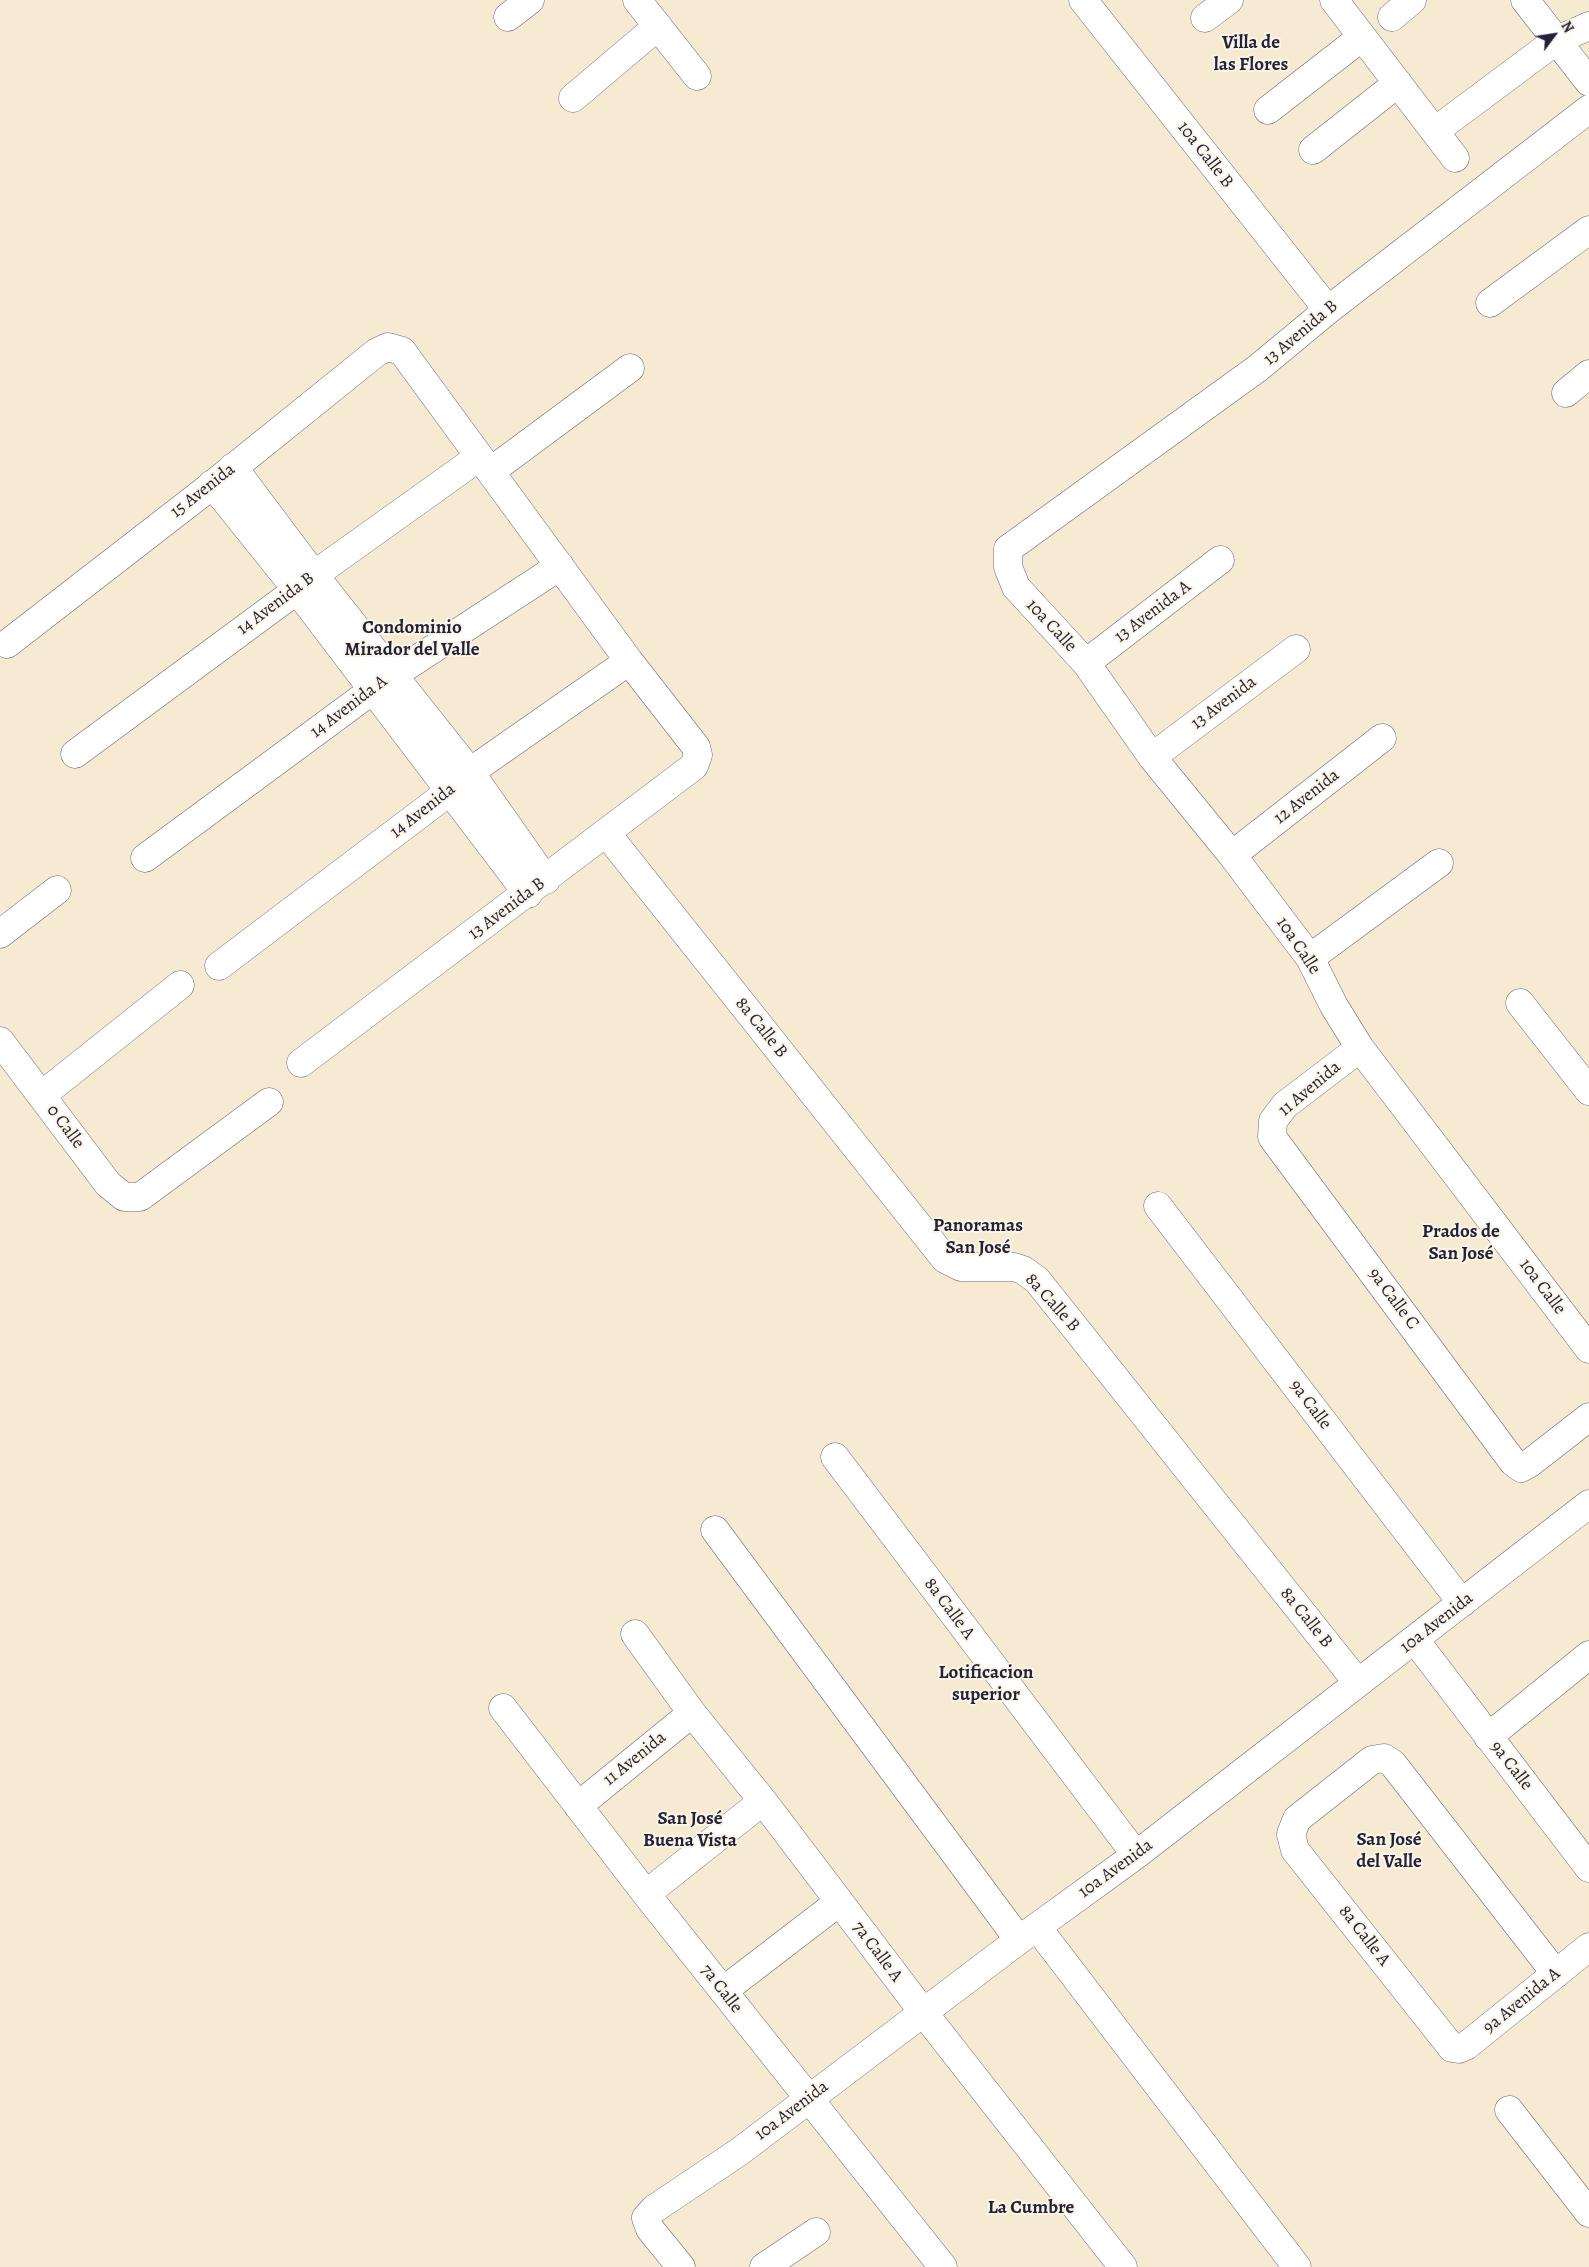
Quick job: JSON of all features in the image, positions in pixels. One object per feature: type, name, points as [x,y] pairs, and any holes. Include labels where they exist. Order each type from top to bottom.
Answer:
[{"type":"street","points":[[508,17],[530,0]]},
{"type":"street","points":[[636,0],[696,76]]},
{"type":"street","name":"10a Calle B","points":[[1083,0],[1328,310]]},
{"type":"street","points":[[1205,18],[1229,0]]},
{"type":"street","points":[[1334,0],[1455,158]]},
{"type":"street","points":[[1525,0],[1589,82]]},
{"type":"street","points":[[573,98],[658,26]]},
{"type":"street","points":[[1435,131],[1557,40],[1589,26]]},
{"type":"street","points":[[1268,110],[1362,37]]},
{"type":"street","points":[[1313,150],[1398,84]]},
{"type":"street","name":"13 Avenida B","points":[[1008,549],[1258,368],[1328,310],[1589,109]]},
{"type":"street","points":[[1490,303],[1589,230]]},
{"type":"street","name":"15 Avenida","points":[[7,644],[377,352],[388,347],[402,351],[485,464]]},
{"type":"street","name":"14 Avenida B","points":[[75,754],[305,583],[630,368]]},
{"type":"street","points":[[1566,393],[1589,374]]},
{"type":"street","points":[[485,464],[629,661]]},
{"type":"street","points":[[233,467],[305,583]]},
{"type":"street","points":[[212,484],[305,583],[382,683],[449,792],[537,887]]},
{"type":"street","name":"10a Calle","points":[[1008,549],[1008,567],[1016,587],[1086,663],[1152,758],[1232,855],[1310,958],[1334,1006],[1360,1048],[1589,1349]]},
{"type":"street","name":"13 Avenida A","points":[[1086,663],[1220,560]]},
{"type":"street","name":"14 Avenida A","points":[[145,858],[382,683],[560,566]]},
{"type":"street","name":"13 Avenida","points":[[1152,758],[1296,649]]},
{"type":"street","name":"13 Avenida B","points":[[301,1063],[537,887],[694,766],[698,755],[696,747],[629,661]]},
{"type":"street","name":"14 Avenida","points":[[219,966],[449,792],[470,772],[629,661]]},
{"type":"street","points":[[382,683],[470,772],[537,887]]},
{"type":"street","name":"12 Avenida","points":[[1232,855],[1382,738]]},
{"type":"street","name":"8a Calle B","points":[[607,834],[945,1259],[961,1267],[1014,1267],[1023,1270],[1037,1280],[1358,1683]]},
{"type":"street","points":[[1310,958],[1439,863]]},
{"type":"street","points":[[0,934],[57,890]]},
{"type":"street","points":[[42,1095],[180,985]]},
{"type":"street","points":[[1520,1004],[1589,1090]]},
{"type":"street","name":"0 Calle","points":[[0,1041],[108,1184],[124,1197],[140,1197],[269,1102]]},
{"type":"street","name":"11 Avenida","points":[[1272,1137],[1273,1121],[1285,1105],[1360,1048]]},
{"type":"street","name":"9a Calle C","points":[[1272,1137],[1514,1462],[1521,1468],[1530,1463],[1589,1418]]},
{"type":"street","name":"9a Calle","points":[[1158,1206],[1462,1603]]},
{"type":"street","name":"8a Calle A","points":[[835,1458],[1136,1855]]},
{"type":"street","name":"10a Avenida","points":[[681,2267],[650,2229],[646,2218],[654,2209],[739,2152],[808,2098],[1136,1855],[1416,1640],[1589,1504]]},
{"type":"street","points":[[715,1530],[1028,1934],[1297,2267]]},
{"type":"street","name":"7a Calle A","points":[[636,1634],[692,1713],[763,1801],[923,2012],[1123,2267]]},
{"type":"street","name":"9a Calle","points":[[1416,1640],[1589,1868]]},
{"type":"street","points":[[1488,1737],[1589,1655]]},
{"type":"street","name":"7a Calle","points":[[503,1708],[646,1894],[942,2267]]},
{"type":"street","name":"11 Avenida","points":[[578,1806],[692,1713]]},
{"type":"street","name":"8a Calle A","points":[[1452,2048],[1295,1850],[1292,1834],[1297,1819],[1372,1760],[1384,1758],[1393,1764],[1556,1974]]},
{"type":"street","points":[[646,1894],[763,1801]]},
{"type":"street","points":[[723,1991],[839,1902]]},
{"type":"street","name":"9a Avenida A","points":[[1452,2048],[1459,2050],[1466,2046],[1589,1947]]},
{"type":"street","points":[[1509,2110],[1589,2213]]},
{"type":"street","points":[[764,2267],[816,2232]]},
{"type":"district","name":"Villa de las Flores","points":[[1251,54]]},
{"type":"district","name":"Condominio Mirador del Valle","points":[[412,639]]},
{"type":"district","name":"Panoramas San José","points":[[978,1237]]},
{"type":"district","name":"Prados de San José","points":[[1461,1243]]},
{"type":"district","name":"Lotificacion superior","points":[[986,1684]]},
{"type":"district","name":"San José Buena Vista","points":[[690,1830]]},
{"type":"district","name":"San José del Valle","points":[[1389,1851]]},
{"type":"district","name":"La Cumbre","points":[[1031,2208]]}]
